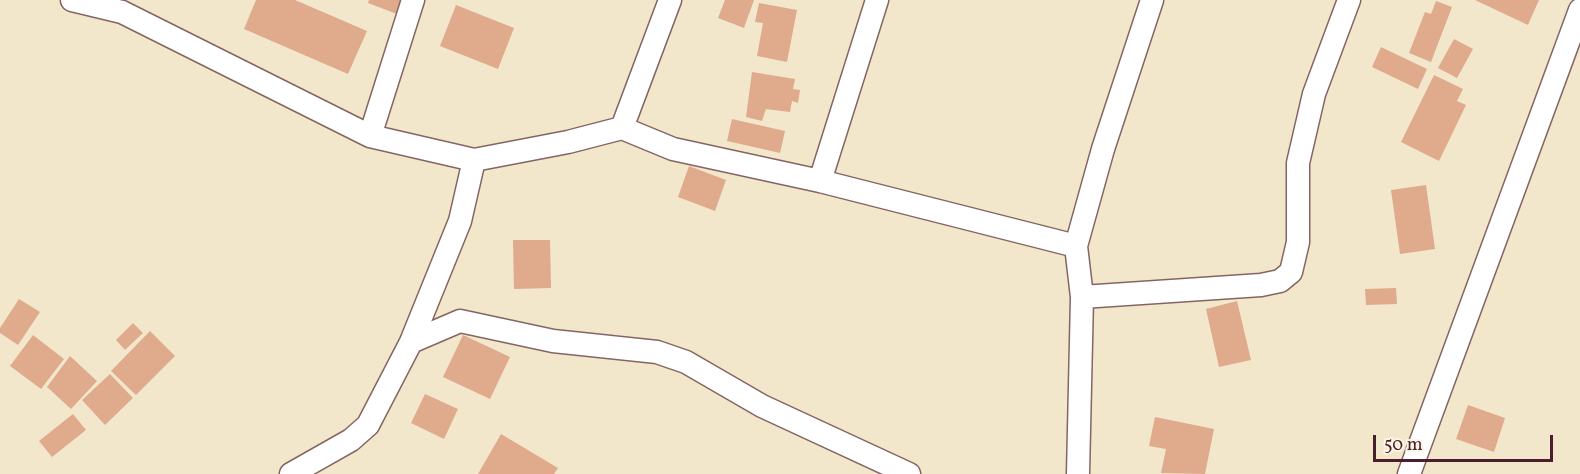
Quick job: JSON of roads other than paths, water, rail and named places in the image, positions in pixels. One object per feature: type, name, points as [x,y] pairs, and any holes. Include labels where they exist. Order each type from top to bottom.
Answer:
[{"type":"street","points":[[72,0],[124,6],[370,136],[474,160],[568,142],[622,128],[673,149],[820,181],[1076,246]]},
{"type":"street","points":[[370,136],[413,0]]},
{"type":"street","points":[[622,128],[670,0]]},
{"type":"street","points":[[820,181],[877,0]]},
{"type":"street","points":[[1078,474],[1082,297],[1076,246],[1103,149],[1152,0]]},
{"type":"street","points":[[1082,297],[1261,285],[1280,281],[1291,272],[1298,242],[1298,163],[1314,94],[1349,0]]},
{"type":"street","points":[[1409,474],[1580,10]]},
{"type":"street","points":[[291,474],[351,440],[368,425],[411,342],[460,221],[474,160]]},
{"type":"street","points":[[411,342],[460,321],[553,341],[657,352],[686,362],[762,406],[909,474]]}]
